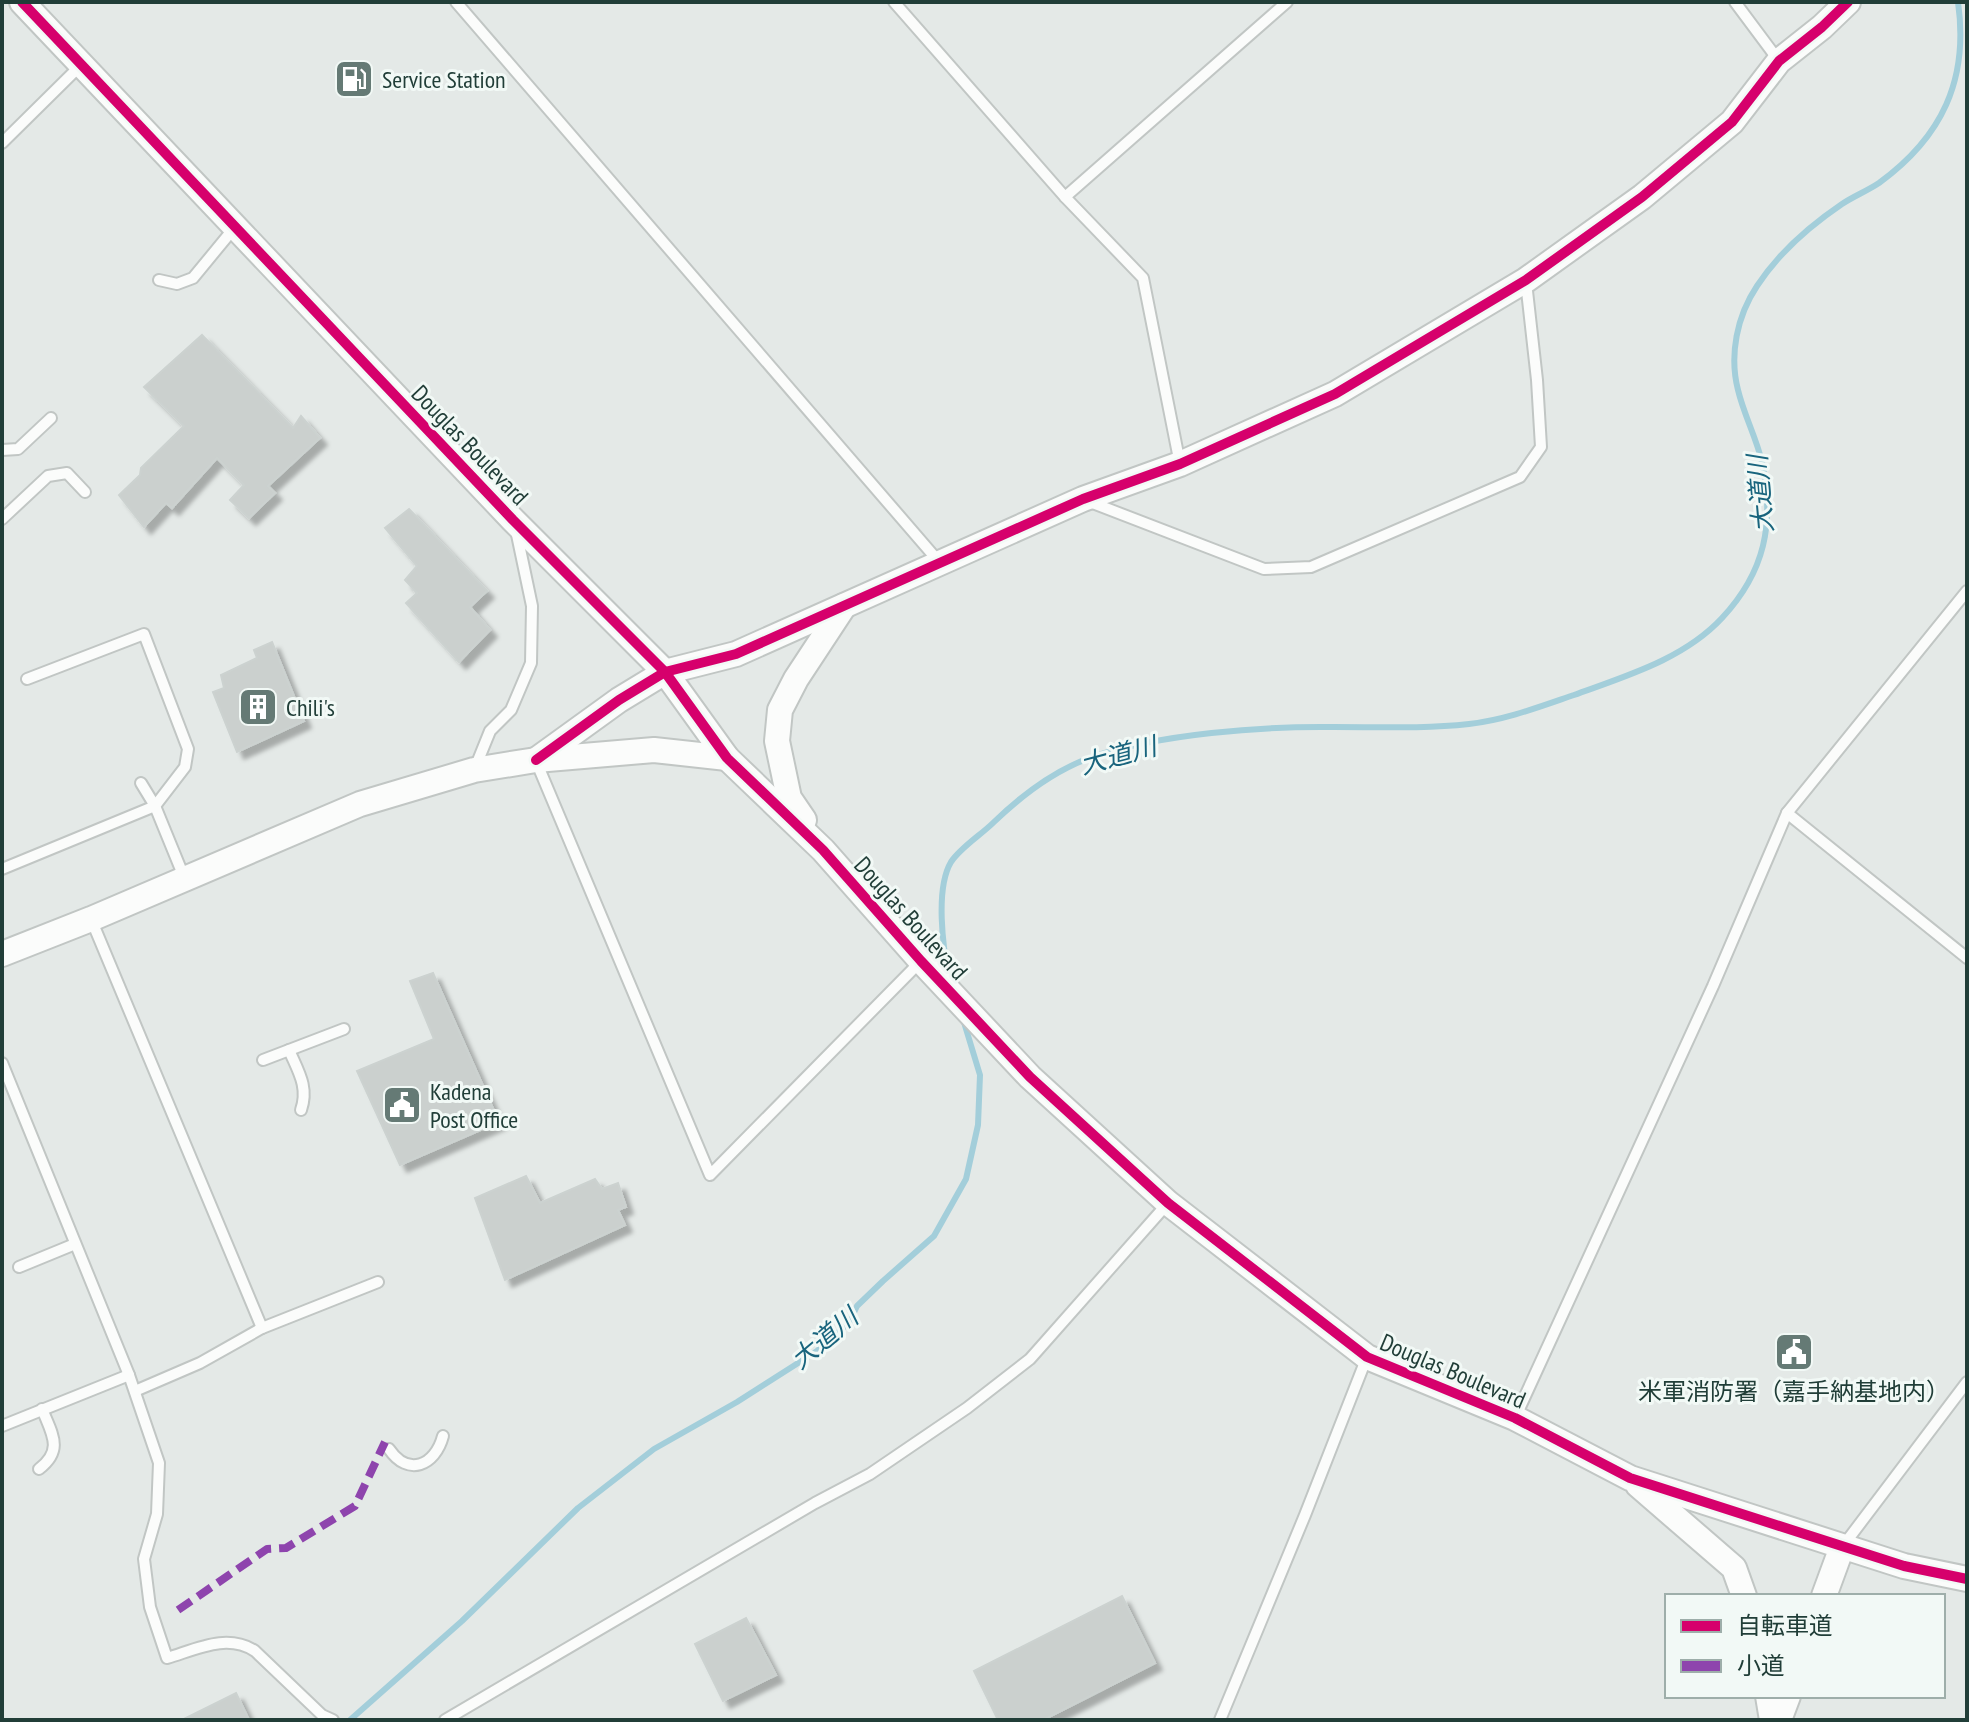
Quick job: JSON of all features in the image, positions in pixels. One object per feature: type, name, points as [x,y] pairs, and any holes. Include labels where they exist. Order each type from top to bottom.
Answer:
[{"type":"street","name":"Douglas Boulevard","points":[[22,2],[513,520],[665,672],[727,758],[823,850],[1030,1077],[1168,1203],[1367,1357],[1515,1418],[1630,1478],[1904,1566],[1967,1579]]},
{"type":"street","points":[[536,760],[619,700],[665,672],[736,654],[1083,499],[1180,464],[1335,394],[1526,280],[1642,197],[1732,122],[1779,61],[1848,2]]},
{"type":"street","points":[[823,850],[789,798],[777,741],[780,710],[796,679],[844,606]]},
{"type":"street","points":[[2,954],[360,804],[474,770],[536,760],[654,750],[727,758]]},
{"type":"street","points":[[1630,1478],[1734,1568],[1743,1594]]},
{"type":"street","points":[[1825,1594],[1842,1547]]},
{"type":"street","points":[[1768,1698],[1772,1720]]},
{"type":"street","points":[[1779,1720],[1787,1698]]},
{"type":"lane","points":[[456,2],[940,563]]},
{"type":"lane","points":[[894,2],[1065,197],[1143,278],[1180,464]]},
{"type":"lane","points":[[1065,197],[1287,2]]},
{"type":"lane","points":[[1735,2],[1779,61]]},
{"type":"lane","points":[[2,143],[81,65]]},
{"type":"lane","points":[[159,280],[177,284],[193,278],[235,227]]},
{"type":"lane","points":[[1083,499],[1264,569],[1296,568],[1311,567],[1520,477],[1541,447],[1526,280]]},
{"type":"lane","points":[[2,450],[18,449],[51,418]]},
{"type":"lane","points":[[2,519],[48,476],[67,473],[85,492]]},
{"type":"lane","points":[[474,770],[490,731],[511,710],[531,663],[532,606],[513,520]]},
{"type":"lane","points":[[1515,1418],[1713,986],[1787,813],[1967,591]]},
{"type":"lane","points":[[2,869],[155,806],[185,767],[188,749],[144,634],[27,679]]},
{"type":"lane","points":[[536,760],[710,1175],[921,961]]},
{"type":"lane","points":[[141,783],[155,806],[185,879]]},
{"type":"lane","points":[[1787,813],[1967,958]]},
{"type":"lane","points":[[91,919],[262,1328]]},
{"type":"lane","points":[[263,1060],[344,1029]]},
{"type":"lane","points":[[289,1050],[303,1081],[305,1098],[301,1110]]},
{"type":"lane","points":[[2,1063],[129,1375],[159,1463],[157,1514],[144,1559],[150,1607],[167,1658],[219,1641],[243,1643],[322,1715],[333,1720]]},
{"type":"lane","points":[[445,1720],[815,1503],[870,1474],[967,1408],[1030,1359],[1168,1203]]},
{"type":"lane","points":[[19,1267],[75,1244]]},
{"type":"lane","points":[[135,1391],[200,1363],[262,1328],[378,1282]]},
{"type":"lane","points":[[1220,1720],[1367,1357]]},
{"type":"lane","points":[[2,1426],[129,1375]]},
{"type":"lane","points":[[1842,1547],[1967,1382]]},
{"type":"lane","points":[[39,1469],[50,1461],[54,1449],[42,1409]]},
{"type":"lane","points":[[389,1449],[396,1459],[409,1464],[426,1463],[435,1457],[443,1436]]},
{"type":"building","points":[[202,335],[293,428],[301,416],[320,438],[268,486],[275,493],[249,518],[230,500],[244,485],[217,458],[172,508],[166,503],[144,527],[119,495],[140,475],[141,468],[184,426],[144,387]]},
{"type":"building","points":[[409,509],[487,591],[470,607],[490,630],[459,662],[406,603],[417,593],[405,580],[417,566],[385,528]]},
{"type":"building","name":"Chili's","points":[[272,642],[304,721],[237,752],[213,692],[224,688],[221,675],[257,658],[254,650]]},
{"type":"building","points":[[433,973],[499,1122],[400,1165],[357,1071],[434,1039],[410,981]]},
{"type":"building","points":[[526,1176],[540,1203],[595,1179],[602,1189],[618,1183],[626,1207],[618,1210],[625,1225],[505,1280],[475,1198]]},
{"type":"building","points":[[1122,1596],[1155,1663],[1043,1720],[998,1720],[974,1671]]},
{"type":"building","points":[[746,1618],[776,1675],[723,1701],[695,1644]]},
{"type":"building","points":[[236,1693],[249,1720],[182,1720]]},
{"type":"waterway","name":"大道川","points":[[949,978],[942,903],[943,887],[951,862],[1028,793],[1078,762],[1148,742],[1212,733],[1306,727],[1435,727],[1496,719],[1574,695],[1653,665],[1690,645],[1722,618],[1737,601],[1757,565],[1766,526],[1766,484],[1762,462],[1735,377],[1735,350],[1744,310],[1765,274],[1796,241],[1830,212],[1879,183],[1901,165],[1935,126],[1946,104],[1959,57],[1958,2]]},
{"type":"waterway","name":"大道川","points":[[350,1720],[462,1621],[578,1508],[654,1449],[737,1402],[817,1351],[849,1323],[857,1306],[934,1236],[966,1179],[978,1125],[980,1075],[963,1019]]},
{"type":"marked path","points":[[178,1610],[267,1549],[286,1548],[355,1506],[385,1442]]},
{"type":"cycle path","points":[[22,2],[513,520],[665,672],[727,758],[823,850],[1030,1077],[1168,1203],[1367,1357],[1515,1418],[1630,1478],[1904,1566],[1967,1579]]},
{"type":"cycle path","points":[[536,760],[619,700],[665,672],[736,654],[1083,499],[1180,464],[1335,394],[1526,280],[1642,197],[1732,122],[1779,61],[1848,2]]},
{"type":"place","name":"Service Station","points":[[354,79]]},
{"type":"place","name":"Chili's","points":[[258,707]]},
{"type":"place","name":"Kadena Post Office","points":[[402,1105]]},
{"type":"place","name":"米軍消防署（嘉手納基地内）","points":[[1794,1352]]}]
